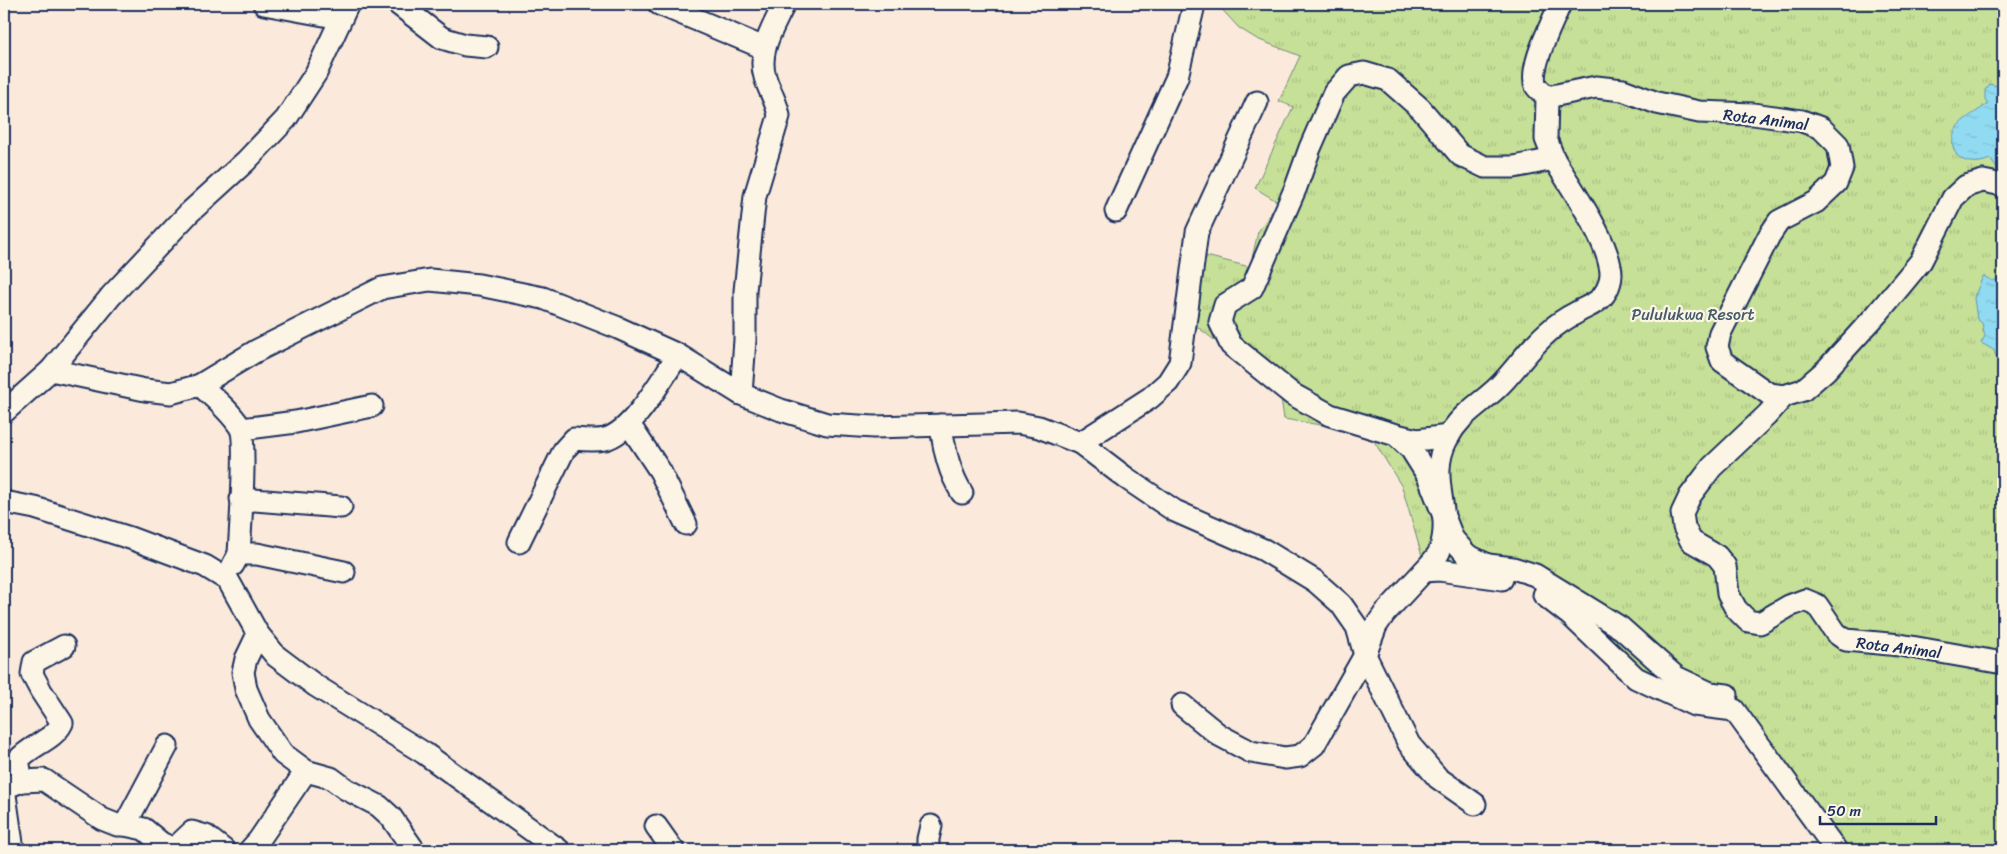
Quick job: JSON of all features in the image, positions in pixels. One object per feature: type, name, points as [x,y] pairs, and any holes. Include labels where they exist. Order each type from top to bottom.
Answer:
[{"type":"street","points":[[4,412],[51,370],[111,296],[189,212],[246,161],[286,119],[316,73],[344,11],[264,4]]},
{"type":"street","points":[[398,4],[442,38],[466,45],[487,47]]},
{"type":"street","points":[[659,4],[764,48]]},
{"type":"street","points":[[741,394],[745,340],[745,291],[755,196],[778,116],[777,103],[764,74],[764,48],[784,4]]},
{"type":"street","points":[[1116,211],[1177,77],[1193,9],[1192,4]]},
{"type":"street","points":[[1560,4],[1539,56],[1534,74],[1536,87],[1547,96],[1546,139],[1554,159],[1604,244],[1611,267],[1610,286],[1601,298],[1573,314],[1542,338],[1529,350],[1497,388],[1467,411],[1449,436],[1442,450],[1439,462],[1439,490],[1453,539],[1467,555],[1488,565],[1513,568],[1535,575],[1621,628],[1676,677],[1710,693],[1727,695]]},
{"type":"street","points":[[1449,436],[1417,440],[1396,435],[1330,415],[1292,394],[1231,345],[1220,322],[1225,306],[1252,288],[1334,93],[1349,76],[1364,73],[1388,80],[1421,109],[1460,155],[1484,167],[1514,167],[1554,159]]},
{"type":"street","name":"Rota Animal","points":[[1547,96],[1596,87],[1623,90],[1657,103],[1699,112],[1753,114],[1802,121],[1822,128],[1838,145],[1842,168],[1836,184],[1816,202],[1779,221],[1769,236],[1720,333],[1717,347],[1722,360],[1736,372],[1769,394],[1784,396],[1803,390],[1826,370],[1877,314],[1921,260],[1953,198],[1966,186],[1983,182],[2003,185]]},
{"type":"street","points":[[1080,444],[1150,398],[1168,382],[1180,362],[1197,232],[1257,102]]},
{"type":"street","points":[[51,370],[145,390],[171,393],[200,385],[256,351],[382,288],[430,280],[479,284],[543,298],[616,327],[678,355],[741,394],[781,410],[827,424],[874,427],[1018,424],[1039,427],[1080,444],[1174,511],[1264,550],[1315,581],[1341,604],[1357,627],[1365,655],[1409,744],[1438,778],[1475,804]]},
{"type":"street","points":[[518,542],[564,450],[574,439],[606,438],[629,424],[642,409],[678,355]]},
{"type":"street","points":[[200,385],[242,428],[239,554],[228,580]]},
{"type":"street","name":"Rota Animal","points":[[1784,396],[1766,416],[1712,467],[1690,496],[1682,513],[1684,527],[1691,541],[1717,556],[1725,566],[1728,594],[1736,610],[1748,620],[1760,623],[1789,606],[1805,600],[1816,605],[1836,633],[1846,640],[1900,645],[2003,662]]},
{"type":"street","points":[[242,428],[296,422],[372,406]]},
{"type":"street","points":[[629,424],[660,471],[686,524]]},
{"type":"street","points":[[941,425],[949,465],[954,480],[962,493]]},
{"type":"street","points":[[1182,705],[1218,735],[1251,752],[1285,758],[1300,756],[1314,745],[1365,655],[1376,626],[1440,551],[1446,518],[1428,476],[1411,449],[1396,435]]},
{"type":"street","points":[[241,499],[341,508]]},
{"type":"street","points":[[4,502],[35,508],[130,538],[205,566],[228,580],[258,634],[276,656],[316,686],[424,753],[559,850]]},
{"type":"street","points":[[239,554],[256,554],[344,572]]},
{"type":"street","points":[[1424,571],[1439,570],[1508,580],[1532,586],[1570,615],[1636,678],[1694,705],[1734,710],[1836,850]]},
{"type":"street","points":[[258,634],[246,659],[243,672],[246,689],[259,719],[283,754],[306,771],[330,778],[346,789],[379,806],[391,817],[414,850]]},
{"type":"street","points":[[22,781],[18,760],[24,753],[58,732],[62,722],[40,691],[32,674],[34,662],[64,646]]},
{"type":"street","points":[[125,825],[167,746]]},
{"type":"street","points":[[250,850],[259,840],[306,771]]},
{"type":"street","points":[[13,850],[4,788],[22,781],[44,780],[102,819],[117,825],[144,829],[161,843],[174,849],[192,832],[206,836],[224,850]]},
{"type":"street","points":[[656,826],[673,850]]},
{"type":"street","points":[[928,850],[931,826]]},
{"type":"green space","name":"Pululukwa Resort","points":[[1217,4],[2003,4],[2003,850],[1843,850],[1736,706],[1641,671],[1536,582],[1424,563],[1402,487],[1369,433],[1284,419],[1280,391],[1195,325],[1202,255],[1250,267],[1258,232],[1278,202],[1255,188],[1293,107],[1279,101],[1300,56],[1257,39],[1239,28]]},
{"type":"water","points":[[2003,80],[2003,171],[1996,167],[1990,159],[1972,162],[1965,161],[1959,157],[1953,145],[1953,136],[1959,124],[1988,104],[1985,99],[1985,90],[1990,84],[1997,86]]},
{"type":"water","points":[[2003,270],[2003,356],[1996,357],[1994,350],[1981,343],[1985,336],[1982,323],[1977,319],[1974,298],[1983,276],[1993,281],[2001,277]]}]
